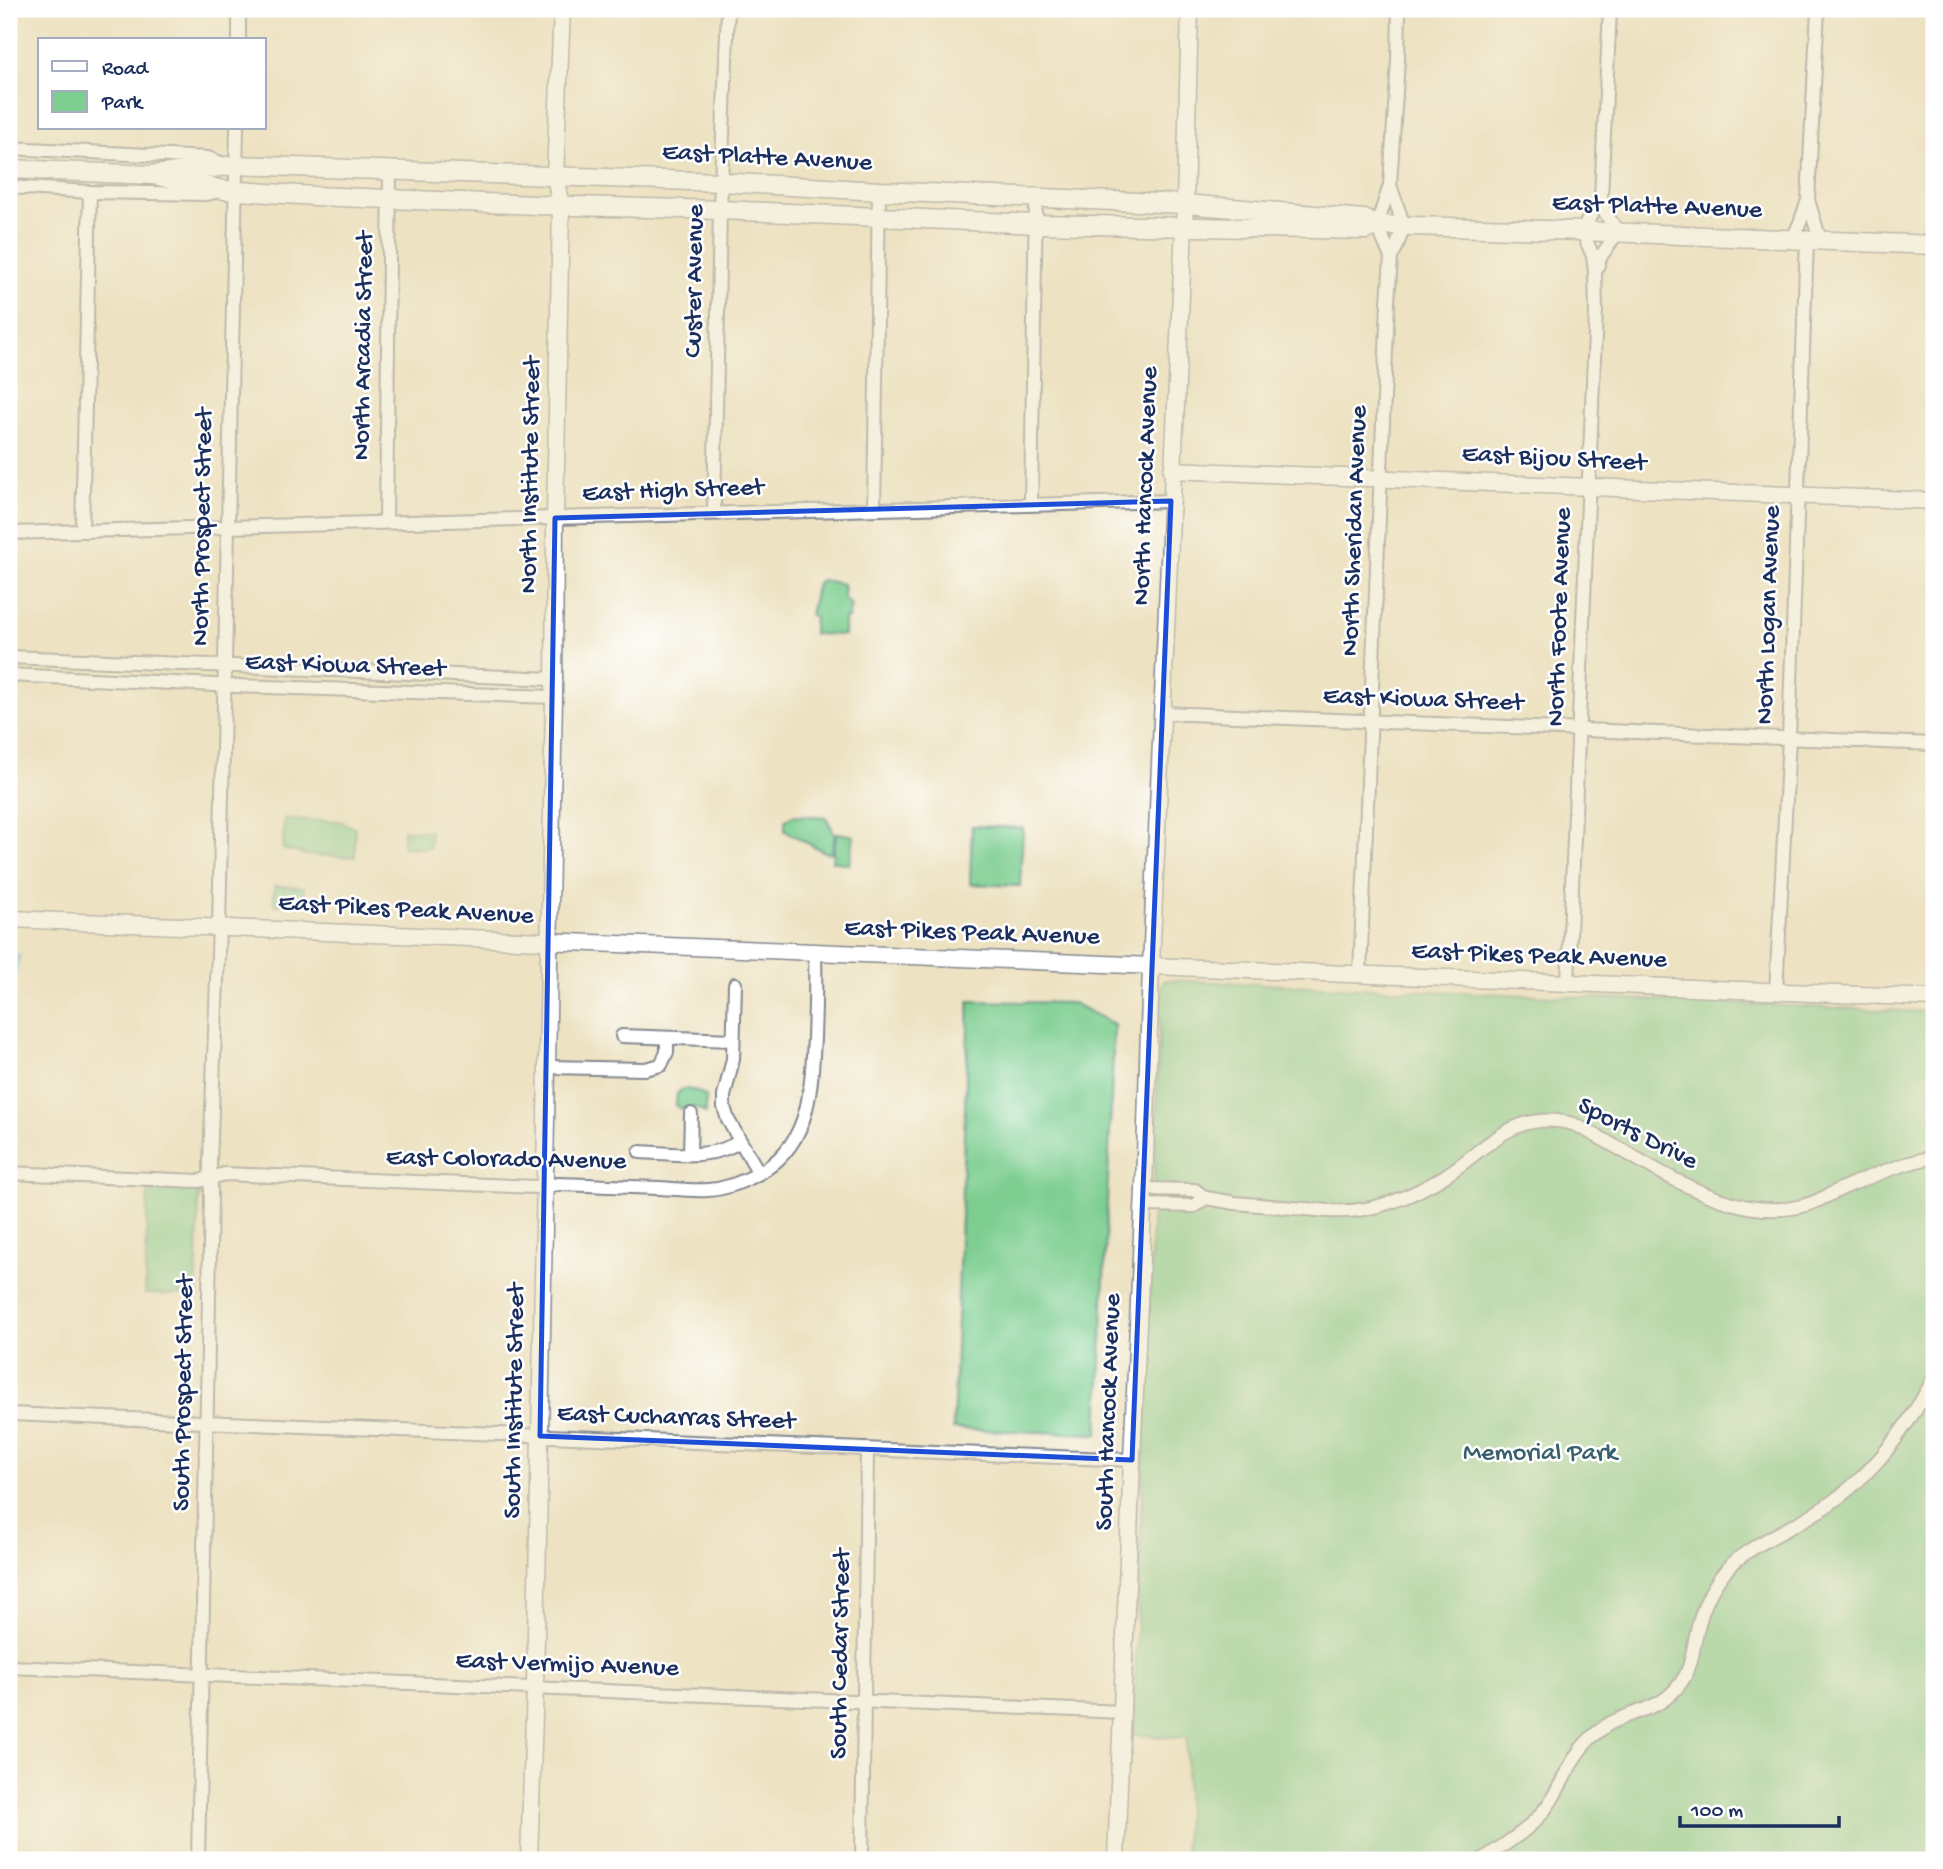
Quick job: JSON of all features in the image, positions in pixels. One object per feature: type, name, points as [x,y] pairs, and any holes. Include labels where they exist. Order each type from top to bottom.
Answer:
[{"type":"main road","name":"North Institute Street","points":[[549,942],[561,206],[555,176],[562,9]]},
{"type":"main road","name":"North Hancock Avenue","points":[[1151,966],[1185,204],[1190,9]]},
{"type":"main road","name":"East Platte Avenue","points":[[9,169],[153,174],[231,165],[721,182],[1185,204],[1364,219],[1377,225],[1934,245]]},
{"type":"main road","name":"East Platte Avenue","points":[[153,174],[229,190],[315,196],[1184,228],[1366,230],[1377,225]]},
{"type":"main road","name":"East Bijou Street","points":[[1172,470],[1934,501]]},
{"type":"main road","name":"East Pikes Peak Avenue","points":[[9,919],[1934,998]]},
{"type":"main road","name":"South Institute Street","points":[[529,1860],[535,1687],[549,942]]},
{"type":"main road","name":"South Hancock Avenue","points":[[1116,1860],[1151,966]]},
{"type":"street","points":[[239,9],[239,38]]},
{"type":"street","name":"Custer Avenue","points":[[715,513],[720,210],[727,9]]},
{"type":"street","points":[[1377,225],[1390,185],[1399,9]]},
{"type":"street","points":[[1595,272],[1601,256],[1618,232],[1605,212],[1601,197],[1610,9]]},
{"type":"street","name":"North Logan Avenue","points":[[1776,992],[1789,738],[1806,240],[1801,220],[1808,200],[1818,9]]},
{"type":"street","name":"North Prospect Street","points":[[219,926],[229,190],[237,130]]},
{"type":"street","points":[[9,148],[208,158],[231,165]]},
{"type":"street","name":"North Arcadia Street","points":[[386,522],[390,171]]},
{"type":"street","points":[[1390,185],[1404,226]]},
{"type":"street","points":[[9,187],[207,194],[229,190]]},
{"type":"street","points":[[82,531],[90,191]]},
{"type":"street","points":[[874,509],[879,191]]},
{"type":"street","points":[[1031,503],[1036,197]]},
{"type":"street","points":[[1582,231],[1601,197]]},
{"type":"street","points":[[1806,240],[1812,221],[1808,200]]},
{"type":"street","name":"North Sheridan Avenue","points":[[1360,974],[1391,257],[1377,225]]},
{"type":"street","name":"North Sheridan Avenue","points":[[1391,257],[1404,226]]},
{"type":"street","name":"North Foote Avenue","points":[[1568,982],[1596,310],[1593,256],[1582,231]]},
{"type":"street","name":"East High Street","points":[[9,533],[1171,501]]},
{"type":"street","name":"East Kiowa Street","points":[[9,657],[554,679]]},
{"type":"street","name":"East Kiowa Street","points":[[9,675],[554,697]]},
{"type":"street","name":"East Kiowa Street","points":[[1162,713],[1934,744]]},
{"type":"street","name":"South Prospect Street","points":[[198,1860],[211,1178],[219,926]]},
{"type":"street","name":"East Colorado Avenue","points":[[9,1173],[199,1181],[225,1174],[536,1187],[559,1184],[708,1190],[733,1185],[780,1159],[797,1136],[806,1110],[812,1075],[816,998],[815,952]]},
{"type":"street","points":[[736,984],[732,1066],[724,1096],[724,1107],[728,1120],[759,1173]]},
{"type":"street","points":[[622,1036],[733,1040]]},
{"type":"street","points":[[547,1067],[645,1069],[661,1065],[667,1052],[667,1038]]},
{"type":"street","points":[[690,1154],[691,1114]]},
{"type":"street","name":"Sports Drive","points":[[1144,1197],[1195,1189],[1206,1198],[1235,1203],[1329,1212],[1367,1210],[1417,1191],[1446,1175],[1513,1128],[1537,1120],[1550,1119],[1573,1124],[1707,1196],[1749,1208],[1781,1209],[1810,1204],[1888,1170],[1934,1157]]},
{"type":"street","points":[[640,1152],[710,1153],[729,1148],[740,1141]]},
{"type":"street","points":[[1482,1860],[1534,1823],[1550,1803],[1573,1759],[1590,1738],[1614,1721],[1657,1705],[1668,1697],[1688,1671],[1705,1606],[1713,1587],[1728,1569],[1747,1552],[1834,1502],[1853,1486],[1898,1437],[1934,1378]]},
{"type":"street","name":"East Cucharras Street","points":[[9,1414],[1132,1460]]},
{"type":"street","name":"South Cedar Street","points":[[862,1860],[867,1449]]},
{"type":"street","name":"East Vermijo Avenue","points":[[9,1667],[1123,1712]]},
{"type":"highlighted area","points":[[1171,501],[1132,1460],[540,1436],[555,518]]},
{"type":"green space","points":[[822,580],[843,584],[844,599],[851,605],[848,618],[844,619],[844,635],[813,634],[814,617],[810,615],[817,583]]},
{"type":"green space","points":[[792,815],[826,817],[835,835],[832,852],[826,853],[785,831],[785,821]]},
{"type":"green space","points":[[284,819],[338,821],[355,828],[355,857],[306,855],[283,849]]},
{"type":"green space","points":[[972,826],[1023,828],[1020,886],[970,884]]},
{"type":"green space","points":[[403,830],[430,831],[430,848],[403,847]]},
{"type":"green space","points":[[837,833],[854,836],[849,864],[832,861]]},
{"type":"green space","points":[[274,886],[304,887],[304,905],[274,905]]},
{"type":"green space","name":"Memorial Park","points":[[1163,981],[1934,1012],[1934,1860],[1185,1860],[1187,1738],[1133,1735],[1161,986]]},
{"type":"green space","points":[[969,1001],[1073,1003],[1114,1024],[1098,1434],[953,1429]]},
{"type":"green space","points":[[686,1089],[706,1096],[706,1113],[695,1107],[682,1109],[676,1106],[677,1094]]},
{"type":"green space","points":[[148,1189],[199,1191],[196,1295],[145,1294]]},
{"type":"waterway","points":[[9,992],[19,956]]}]
